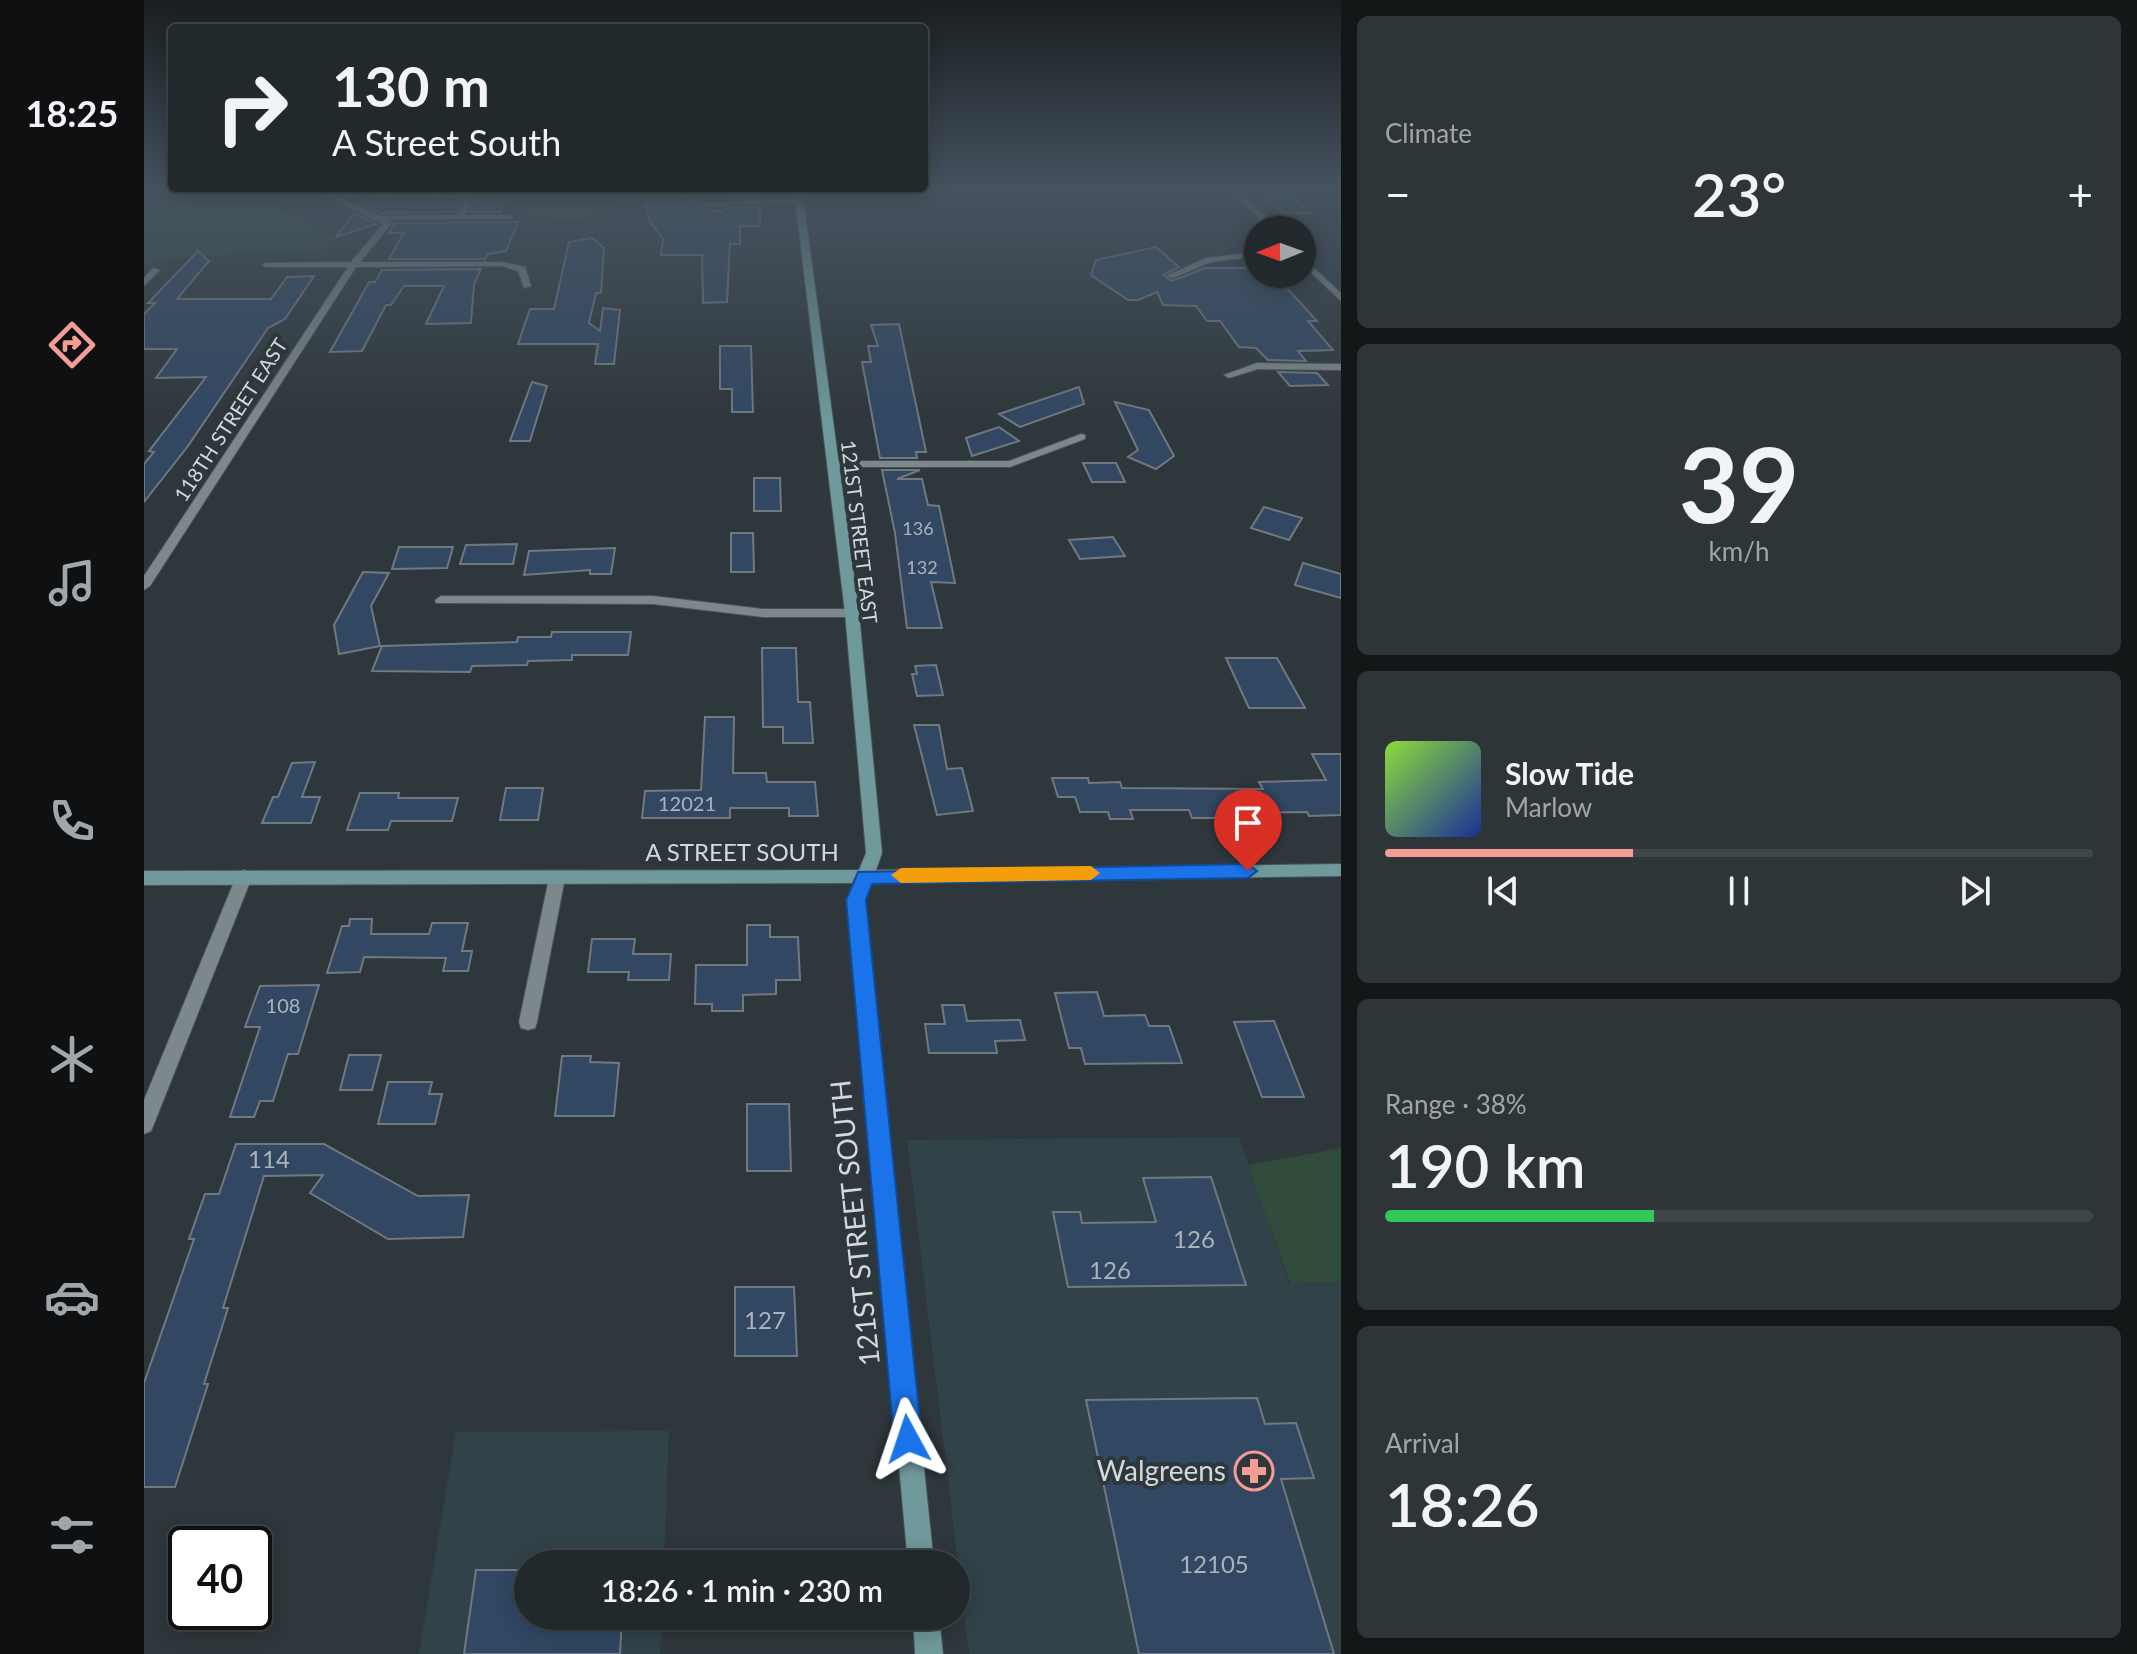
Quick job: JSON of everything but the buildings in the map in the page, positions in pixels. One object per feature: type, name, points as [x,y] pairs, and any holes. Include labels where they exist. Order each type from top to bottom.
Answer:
[{"type":"street","name":"118TH STREET EAST","points":[[144,586],[352,267]]},
{"type":"street","points":[[517,267],[522,269],[527,286]]},
{"type":"street","name":"121ST STREET EAST","points":[[807,267],[852,613],[874,853],[865,877]]},
{"type":"street","points":[[1170,276],[1191,267]]},
{"type":"street","points":[[144,271],[156,270],[144,283]]},
{"type":"street","points":[[1316,273],[1341,298]]},
{"type":"street","points":[[1229,375],[1257,366],[1341,367]]},
{"type":"street","points":[[833,464],[1010,464],[1081,437]]},
{"type":"street","points":[[441,600],[653,600],[763,613],[852,613]]},
{"type":"street","name":"A STREET SOUTH","points":[[144,878],[865,877],[1341,870]]},
{"type":"street","points":[[144,1124],[244,877]]},
{"type":"street","name":"121ST STREET SOUTH","points":[[865,877],[856,900],[920,1550]]},
{"type":"street","points":[[528,1022],[557,878]]},
{"type":"street","points":[[927,1630],[929,1654]]},
{"type":"shaded area","points":[[1239,1137],[1289,1283],[1341,1282],[1341,1654],[969,1654],[966,1630],[970,1630],[970,1550],[956,1550],[907,1140]]},
{"type":"shaded area","points":[[669,1431],[665,1550],[514,1550],[514,1630],[661,1630],[660,1654],[419,1654],[456,1432]]},
{"type":"green space","points":[[1341,1148],[1341,1282],[1290,1283],[1248,1165]]},
{"type":"slow traffic","points":[[901,875],[1091,873]]},
{"type":"place","name":"Walgreens","points":[[1254,1471]]},
{"type":"route","points":[[908,1439],[856,900],[865,877],[1248,871]]}]
